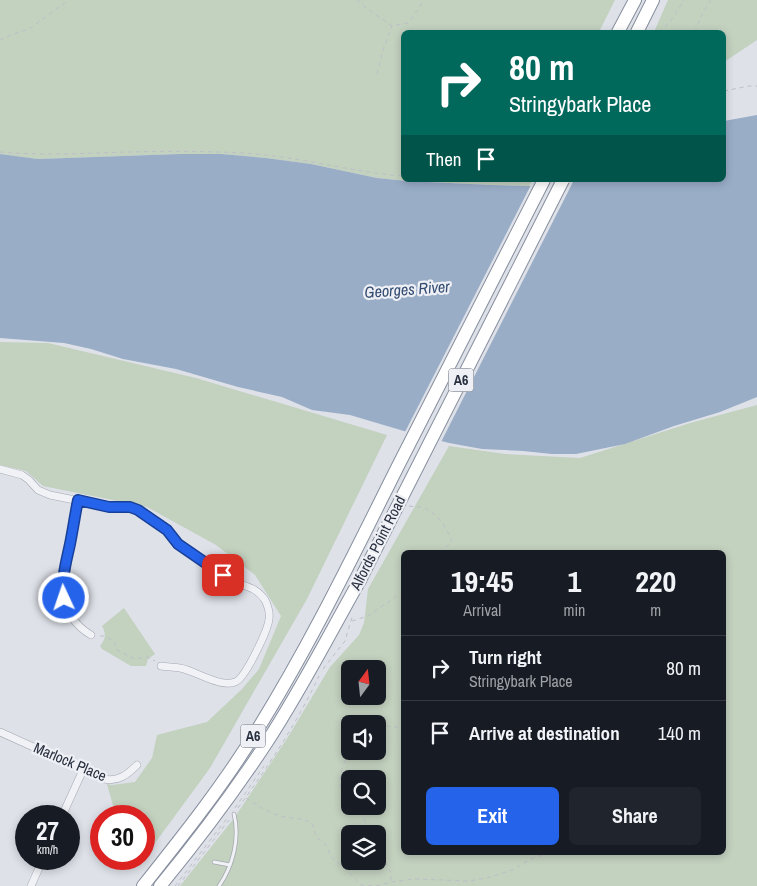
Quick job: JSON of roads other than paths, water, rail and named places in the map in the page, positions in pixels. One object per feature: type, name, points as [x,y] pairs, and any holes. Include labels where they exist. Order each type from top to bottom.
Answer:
[{"type":"highway","points":[[619,30],[634,0]]},
{"type":"highway","points":[[637,30],[653,0]]},
{"type":"highway","name":"Alfords Point Road","points":[[142,886],[200,813],[238,760],[284,686],[543,182]]},
{"type":"highway","name":"Alfords Point Road","points":[[160,886],[203,832],[258,754],[346,618],[360,580],[562,182]]},
{"type":"street","points":[[0,469],[22,475],[41,492],[50,495],[109,507],[130,507],[138,510],[167,530],[184,548],[237,584],[255,590],[264,600],[269,614],[267,630],[245,673],[238,680],[230,683],[220,682],[180,668],[161,666]]},
{"type":"street","points":[[78,500],[64,570],[63,592],[70,616],[78,625],[92,635]]},
{"type":"street","name":"Marlock Place","points":[[0,732],[104,779],[114,780],[124,776],[137,765]]},
{"type":"street","points":[[67,805],[83,770]]},
{"type":"street","points":[[31,886],[38,870]]},
{"type":"lane","points":[[325,609],[346,618]]},
{"type":"lane","points":[[219,886],[230,865],[235,847],[236,828],[234,814]]},
{"type":"lane","points":[[214,862],[230,865]]},
{"type":"water","name":"Georges River","points":[[757,115],[757,397],[720,412],[625,444],[576,454],[482,449],[414,434],[350,415],[312,410],[282,397],[238,387],[176,369],[123,359],[91,349],[64,343],[0,338],[0,154],[38,159],[221,154],[311,164],[377,178],[401,180],[401,182],[529,186],[550,182],[726,182],[726,121]]}]
